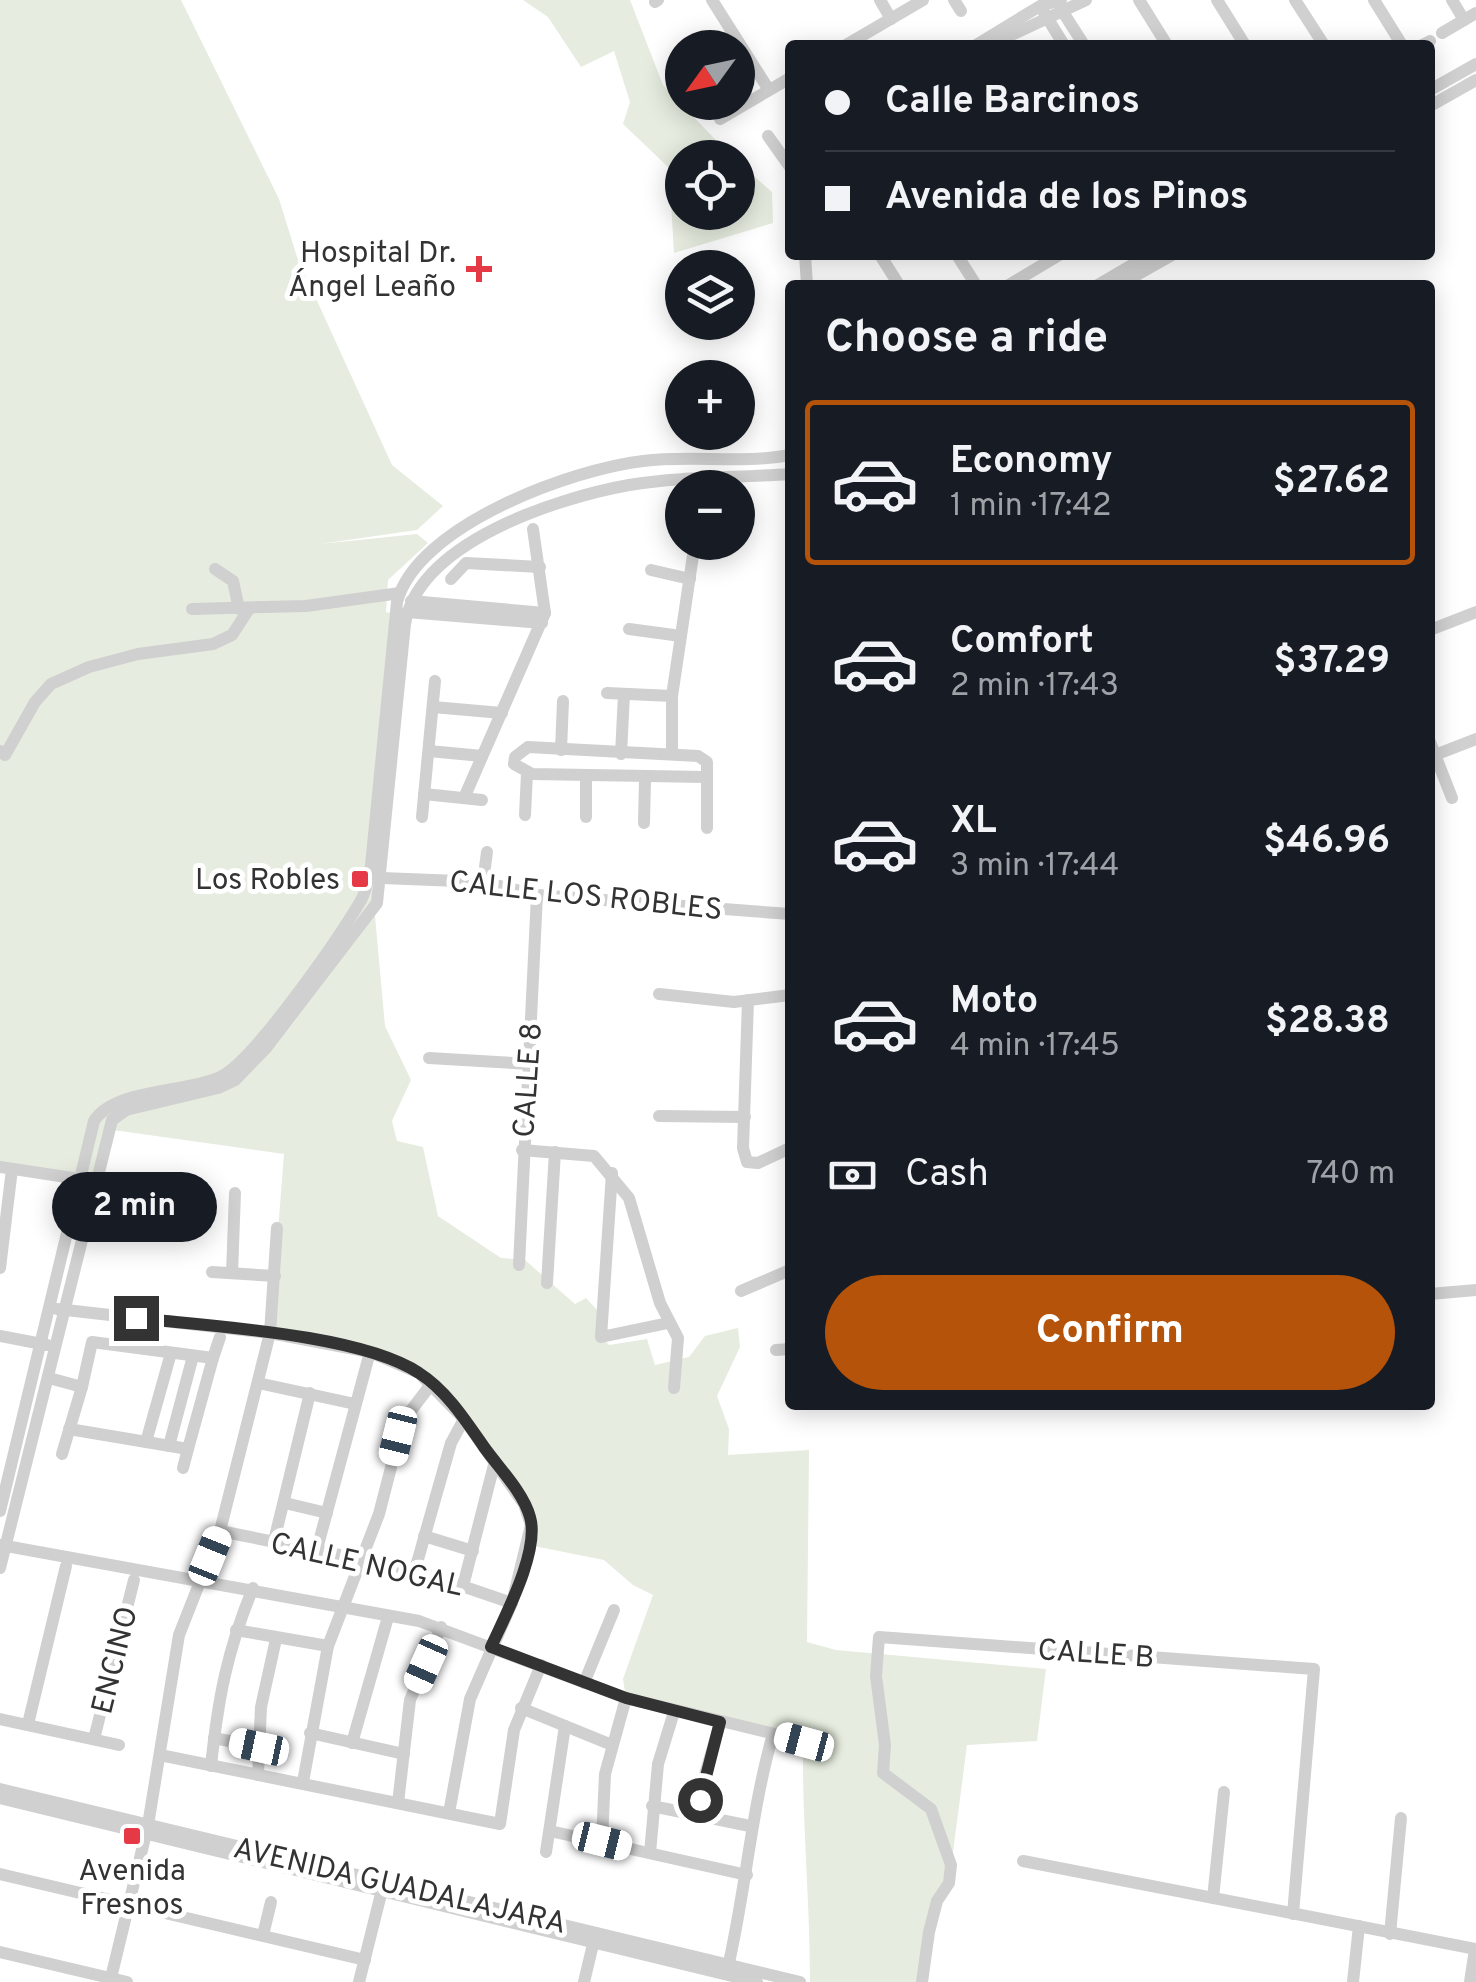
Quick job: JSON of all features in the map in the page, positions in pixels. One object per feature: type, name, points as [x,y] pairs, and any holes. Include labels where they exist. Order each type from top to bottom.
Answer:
[{"type":"street","points":[[712,0],[730,30]]},
{"type":"street","points":[[880,0],[891,19]]},
{"type":"street","points":[[855,40],[923,0]]},
{"type":"street","points":[[988,40],[1041,7],[1086,0]]},
{"type":"street","points":[[1139,0],[1164,40]]},
{"type":"street","points":[[1217,0],[1242,40]]},
{"type":"street","points":[[1295,0],[1321,40]]},
{"type":"street","points":[[1374,0],[1399,40]]},
{"type":"street","points":[[1431,40],[1470,17],[1452,0]]},
{"type":"street","points":[[1059,4],[1081,40]]},
{"type":"street","points":[[1041,7],[1061,40]]},
{"type":"street","points":[[1435,87],[1476,64]]},
{"type":"street","points":[[755,69],[769,90]]},
{"type":"street","points":[[1435,103],[1476,80]]},
{"type":"street","points":[[755,98],[785,81]]},
{"type":"street","points":[[768,136],[785,156]]},
{"type":"street","points":[[1106,280],[1140,260]]},
{"type":"street","points":[[1128,280],[1163,260]]},
{"type":"street","points":[[1014,280],[1035,261]]},
{"type":"street","points":[[0,1568],[65,1310],[90,1139],[99,1113],[112,1104],[216,1078],[232,1069],[258,1042],[362,900],[371,866],[406,602],[425,559],[449,538],[540,489],[586,473],[648,460],[785,455]]},
{"type":"street","points":[[755,478],[785,475]]},
{"type":"street","points":[[1,1502],[49,1307],[87,1180],[119,1113],[218,1088],[251,1066],[374,907],[382,878],[406,602],[426,577],[464,548],[546,508],[628,486],[665,485]]},
{"type":"street","points":[[464,798],[544,618],[533,529]]},
{"type":"street","points":[[672,754],[672,696],[692,560]]},
{"type":"street","points":[[452,579],[466,563],[540,568]]},
{"type":"street","points":[[0,751],[5,755],[35,702],[51,684],[89,667],[138,654],[213,644],[232,635],[244,609],[233,581],[215,569]]},
{"type":"street","points":[[651,570],[690,578]]},
{"type":"street","points":[[192,608],[406,602],[544,618]]},
{"type":"street","points":[[1435,628],[1476,612]]},
{"type":"street","points":[[629,630],[681,636]]},
{"type":"street","points":[[422,817],[435,680]]},
{"type":"street","points":[[608,694],[672,696]]},
{"type":"street","points":[[621,754],[624,694]]},
{"type":"street","points":[[561,750],[563,701]]},
{"type":"street","points":[[433,706],[502,713]]},
{"type":"street","points":[[1435,748],[1476,739]]},
{"type":"street","points":[[706,776],[646,779],[526,773],[514,764],[522,750],[698,756],[707,762],[707,828]]},
{"type":"street","points":[[428,751],[482,756]]},
{"type":"street","points":[[1435,756],[1452,798]]},
{"type":"street","points":[[524,815],[526,773]]},
{"type":"street","points":[[586,776],[586,817]]},
{"type":"street","points":[[644,823],[646,779]]},
{"type":"street","points":[[424,794],[482,800]]},
{"type":"street","points":[[483,882],[487,852]]},
{"type":"street","name":"CALLE LOS ROBLES","points":[[382,878],[483,882],[537,895],[785,914]]},
{"type":"street","name":"CALLE 8","points":[[519,1265],[537,895]]},
{"type":"street","points":[[659,994],[748,1000],[785,996]]},
{"type":"street","points":[[748,1000],[747,1162],[758,1163],[785,1150]]},
{"type":"street","points":[[429,1058],[530,1064]]},
{"type":"street","points":[[659,1116],[745,1117]]},
{"type":"street","points":[[90,1139],[98,1148],[105,1142]]},
{"type":"street","points":[[522,1153],[599,1161],[630,1198],[668,1322],[678,1338],[674,1388]]},
{"type":"street","points":[[546,1284],[555,1156]]},
{"type":"street","points":[[0,1268],[6,1168],[87,1180]]},
{"type":"street","points":[[612,1173],[601,1337],[668,1322]]},
{"type":"street","points":[[232,1273],[235,1193]]},
{"type":"street","points":[[110,1980],[147,1829],[180,1634],[220,1532],[270,1333],[277,1228]]},
{"type":"street","points":[[212,1272],[275,1276]]},
{"type":"street","points":[[741,1291],[785,1272]]},
{"type":"street","points":[[1435,1294],[1476,1290]]},
{"type":"street","points":[[49,1307],[270,1333],[370,1352],[410,1368],[432,1382],[464,1419],[531,1519],[530,1546],[512,1602],[468,1706],[449,1814]]},
{"type":"street","points":[[0,1336],[56,1347]]},
{"type":"street","points":[[183,1468],[220,1337]]},
{"type":"street","points":[[62,1454],[92,1342],[213,1358]]},
{"type":"street","points":[[317,1549],[370,1352]]},
{"type":"street","points":[[146,1442],[171,1353]]},
{"type":"street","points":[[169,1446],[193,1356]]},
{"type":"street","points":[[48,1378],[82,1387]]},
{"type":"street","points":[[258,1382],[355,1404]]},
{"type":"street","points":[[303,1782],[328,1646],[363,1558],[403,1420],[432,1382]]},
{"type":"street","points":[[274,1541],[310,1394]]},
{"type":"street","points":[[414,1570],[451,1444],[464,1419]]},
{"type":"street","points":[[69,1429],[188,1449]]},
{"type":"street","points":[[463,1586],[494,1461]]},
{"type":"street","name":"CALLE NOGAL","points":[[285,1502],[327,1513]]},
{"type":"street","name":"CALLE NOGAL","points":[[220,1532],[414,1570],[512,1602]]},
{"type":"street","name":"CALLE NOGAL","points":[[424,1536],[473,1551]]},
{"type":"street","points":[[3,1546],[253,1588],[442,1627],[626,1698],[804,1742]]},
{"type":"street","points":[[28,1724],[66,1566]]},
{"type":"street","name":"ENCINO","points":[[94,1738],[134,1580]]},
{"type":"street","points":[[211,1766],[215,1708],[236,1630],[253,1588]]},
{"type":"street","points":[[584,1683],[614,1610]]},
{"type":"street","points":[[352,1742],[388,1616]]},
{"type":"street","points":[[398,1803],[410,1700],[442,1627]]},
{"type":"street","points":[[236,1630],[328,1646]]},
{"type":"street","name":"CALLE B","points":[[922,1982],[929,1932],[937,1901],[949,1883],[951,1865],[931,1809],[883,1774],[886,1745],[876,1676],[879,1637],[1314,1669],[1293,1914]]},
{"type":"street","points":[[258,1775],[261,1706],[276,1639]]},
{"type":"street","points":[[160,1755],[501,1823],[509,1752],[521,1708],[541,1665]]},
{"type":"street","points":[[602,1841],[604,1774],[626,1698]]},
{"type":"street","points":[[521,1708],[612,1745]]},
{"type":"street","points":[[650,1853],[658,1764],[674,1712]]},
{"type":"street","points":[[0,1719],[119,1745]]},
{"type":"street","points":[[699,1816],[702,1785],[720,1722]]},
{"type":"street","points":[[546,1852],[566,1726]]},
{"type":"street","points":[[310,1733],[404,1754]]},
{"type":"street","points":[[728,1969],[747,1874],[750,1826],[773,1734]]},
{"type":"street","points":[[214,1738],[259,1747]]},
{"type":"street","name":"AVENIDA GUADALAJARA","points":[[0,1789],[460,1905],[728,1969],[800,1982]]},
{"type":"street","points":[[1213,1898],[1224,1792]]},
{"type":"street","name":"AVENIDA GUADALAJARA","points":[[0,1798],[147,1829]]},
{"type":"street","points":[[652,1806],[750,1826]]},
{"type":"street","points":[[1390,1934],[1401,1818]]},
{"type":"street","points":[[550,1831],[747,1874]]},
{"type":"street","points":[[1022,1861],[1475,1949],[1470,1982]]},
{"type":"street","points":[[0,1874],[364,1960]]},
{"type":"street","points":[[360,1982],[383,1886]]},
{"type":"street","points":[[262,1936],[272,1902]]},
{"type":"street","points":[[1352,1982],[1359,1926]]},
{"type":"street","points":[[584,1982],[595,1936]]},
{"type":"street","points":[[0,1952],[127,1982]]},
{"type":"street","name":"AVENIDA GUADALAJARA","points":[[728,1969],[757,1982]]},
{"type":"shaded area","points":[[0,0],[181,0],[279,199],[297,257],[392,465],[443,506],[417,530],[320,544],[417,534],[428,543],[388,580],[386,612],[390,613],[371,872],[385,1026],[411,1080],[392,1121],[397,1141],[423,1147],[438,1216],[501,1258],[525,1260],[575,1304],[586,1298],[598,1311],[599,1334],[609,1345],[647,1339],[655,1365],[689,1357],[705,1336],[738,1328],[740,1347],[717,1396],[729,1429],[728,1455],[809,1450],[807,1642],[836,1650],[1046,1669],[1037,1741],[967,1745],[949,1883],[937,1901],[922,1982],[810,1982],[803,1742],[626,1698],[623,1679],[653,1595],[633,1585],[604,1560],[529,1545],[531,1525],[495,1461],[410,1368],[270,1333],[284,1154],[113,1130],[96,1181],[0,1164]]},
{"type":"shaded area","points":[[523,0],[630,0],[665,87],[665,120],[697,120],[716,140],[665,140],[665,164],[623,124],[630,102],[614,51],[581,67],[548,17]]},
{"type":"shaded area","points":[[755,177],[772,192],[773,223],[755,228]]},
{"type":"shaded area","points":[[673,230],[750,230],[684,250],[674,250]]},
{"type":"place","name":"Hospital Dr. Ángel Leaño","points":[[479,269]]},
{"type":"place","name":"Los Robles","points":[[360,879]]},
{"type":"place","name":"Avenida Fresnos","points":[[132,1836]]},
{"type":"route","points":[[136,1318],[270,1333],[370,1352],[401,1363],[432,1382],[464,1419],[531,1519],[526,1558],[512,1602],[491,1647],[626,1698],[720,1722],[700,1800]]}]
